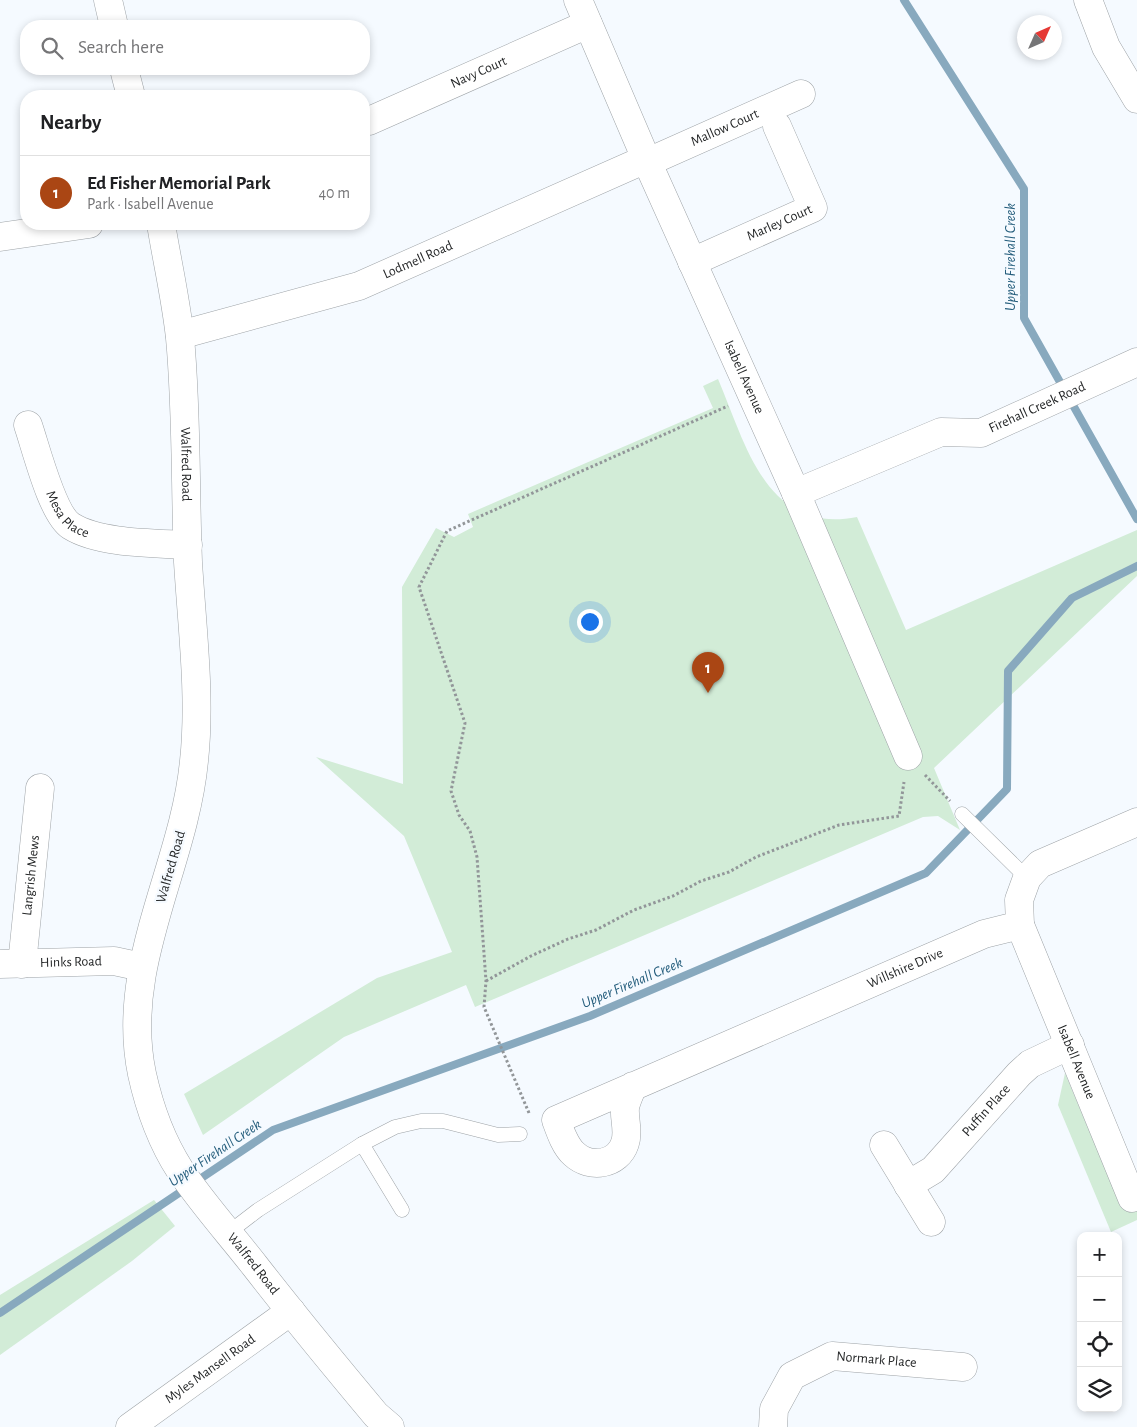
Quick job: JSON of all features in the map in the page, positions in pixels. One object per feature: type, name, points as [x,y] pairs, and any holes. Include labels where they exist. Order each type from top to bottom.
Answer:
[{"type":"street","points":[[108,0],[113,20]]},
{"type":"street","points":[[1088,0],[1106,47],[1137,99]]},
{"type":"street","name":"Navy Court","points":[[370,120],[583,12]]},
{"type":"street","name":"Isabell Avenue","points":[[583,12],[647,161],[796,493],[908,756]]},
{"type":"street","points":[[126,75],[129,90]]},
{"type":"street","name":"Mallow Court","points":[[647,161],[801,94]]},
{"type":"street","name":"Marley Court","points":[[692,262],[813,208],[776,126]]},
{"type":"street","name":"Lodmell Road","points":[[180,335],[359,286],[647,161]]},
{"type":"street","points":[[0,237],[48,230]]},
{"type":"street","name":"Walfred Road","points":[[162,230],[180,335],[195,703],[193,775],[187,810],[142,967],[136,1010],[137,1039],[142,1076],[161,1134],[179,1169],[291,1312],[376,1415],[390,1427]]},
{"type":"street","name":"Firehall Creek Road","points":[[796,493],[941,432],[981,433],[1137,362]]},
{"type":"street","name":"Mesa Place","points":[[28,425],[54,502],[70,525],[95,536],[188,545]]},
{"type":"street","name":"Langrish Mews","points":[[11,964],[40,788]]},
{"type":"street","points":[[1020,926],[1019,900],[1027,878],[1040,864],[1137,822]]},
{"type":"street","name":"Isabell Avenue","points":[[1020,926],[1132,1198]]},
{"type":"street","name":"Willshire Drive","points":[[633,1086],[984,934],[1020,926]]},
{"type":"street","name":"Hinks Road","points":[[11,964],[114,961],[142,967]]},
{"type":"street","name":"Puffin Place","points":[[908,1185],[933,1170],[1030,1064],[1070,1045]]},
{"type":"street","points":[[884,1145],[931,1222]]},
{"type":"street","name":"Myles Mansell Road","points":[[130,1427],[291,1312]]},
{"type":"street","name":"Normark Place","points":[[773,1427],[774,1409],[792,1376],[832,1356],[962,1367]]},
{"type":"lane","points":[[962,814],[1027,878]]},
{"type":"lane","points":[[228,1233],[258,1210],[362,1144],[395,1127],[422,1121],[443,1121],[498,1136],[520,1134]]},
{"type":"lane","points":[[362,1144],[402,1210]]},
{"type":"path","points":[[529,1113],[484,1007],[486,981],[482,903],[477,882],[474,840],[459,815],[452,791],[465,723],[419,587],[447,531],[733,404]]},
{"type":"path","points":[[486,981],[560,942],[596,930],[634,910],[673,896],[701,881],[729,872],[756,857],[839,825],[899,816],[908,756]]},
{"type":"path","points":[[908,756],[962,814]]},
{"type":"green space","points":[[718,379],[750,456],[764,479],[780,498],[801,512],[826,519],[857,517],[906,630],[1137,530],[1137,576],[934,768],[960,830],[938,816],[923,817],[475,1007],[466,985],[344,1037],[203,1135],[184,1094],[377,978],[452,952],[404,836],[316,757],[403,784],[402,587],[436,528],[454,537],[473,527],[468,514],[713,408],[703,386]]},
{"type":"green space","points":[[1065,1073],[1121,1207],[1137,1200],[1137,1220],[1111,1232],[1058,1105]]},
{"type":"green space","points":[[154,1200],[175,1226],[132,1261],[0,1355],[0,1295]]},
{"type":"waterway","name":"Upper Firehall Creek","points":[[904,0],[1024,189],[1024,318],[1137,519]]},
{"type":"waterway","name":"Upper Firehall Creek","points":[[0,1313],[273,1130],[590,1016],[926,873],[1007,789],[1008,671],[1072,598],[1137,566]]},
{"type":"place","name":"Ed Fisher Memorial Park","points":[[708,693]]}]
